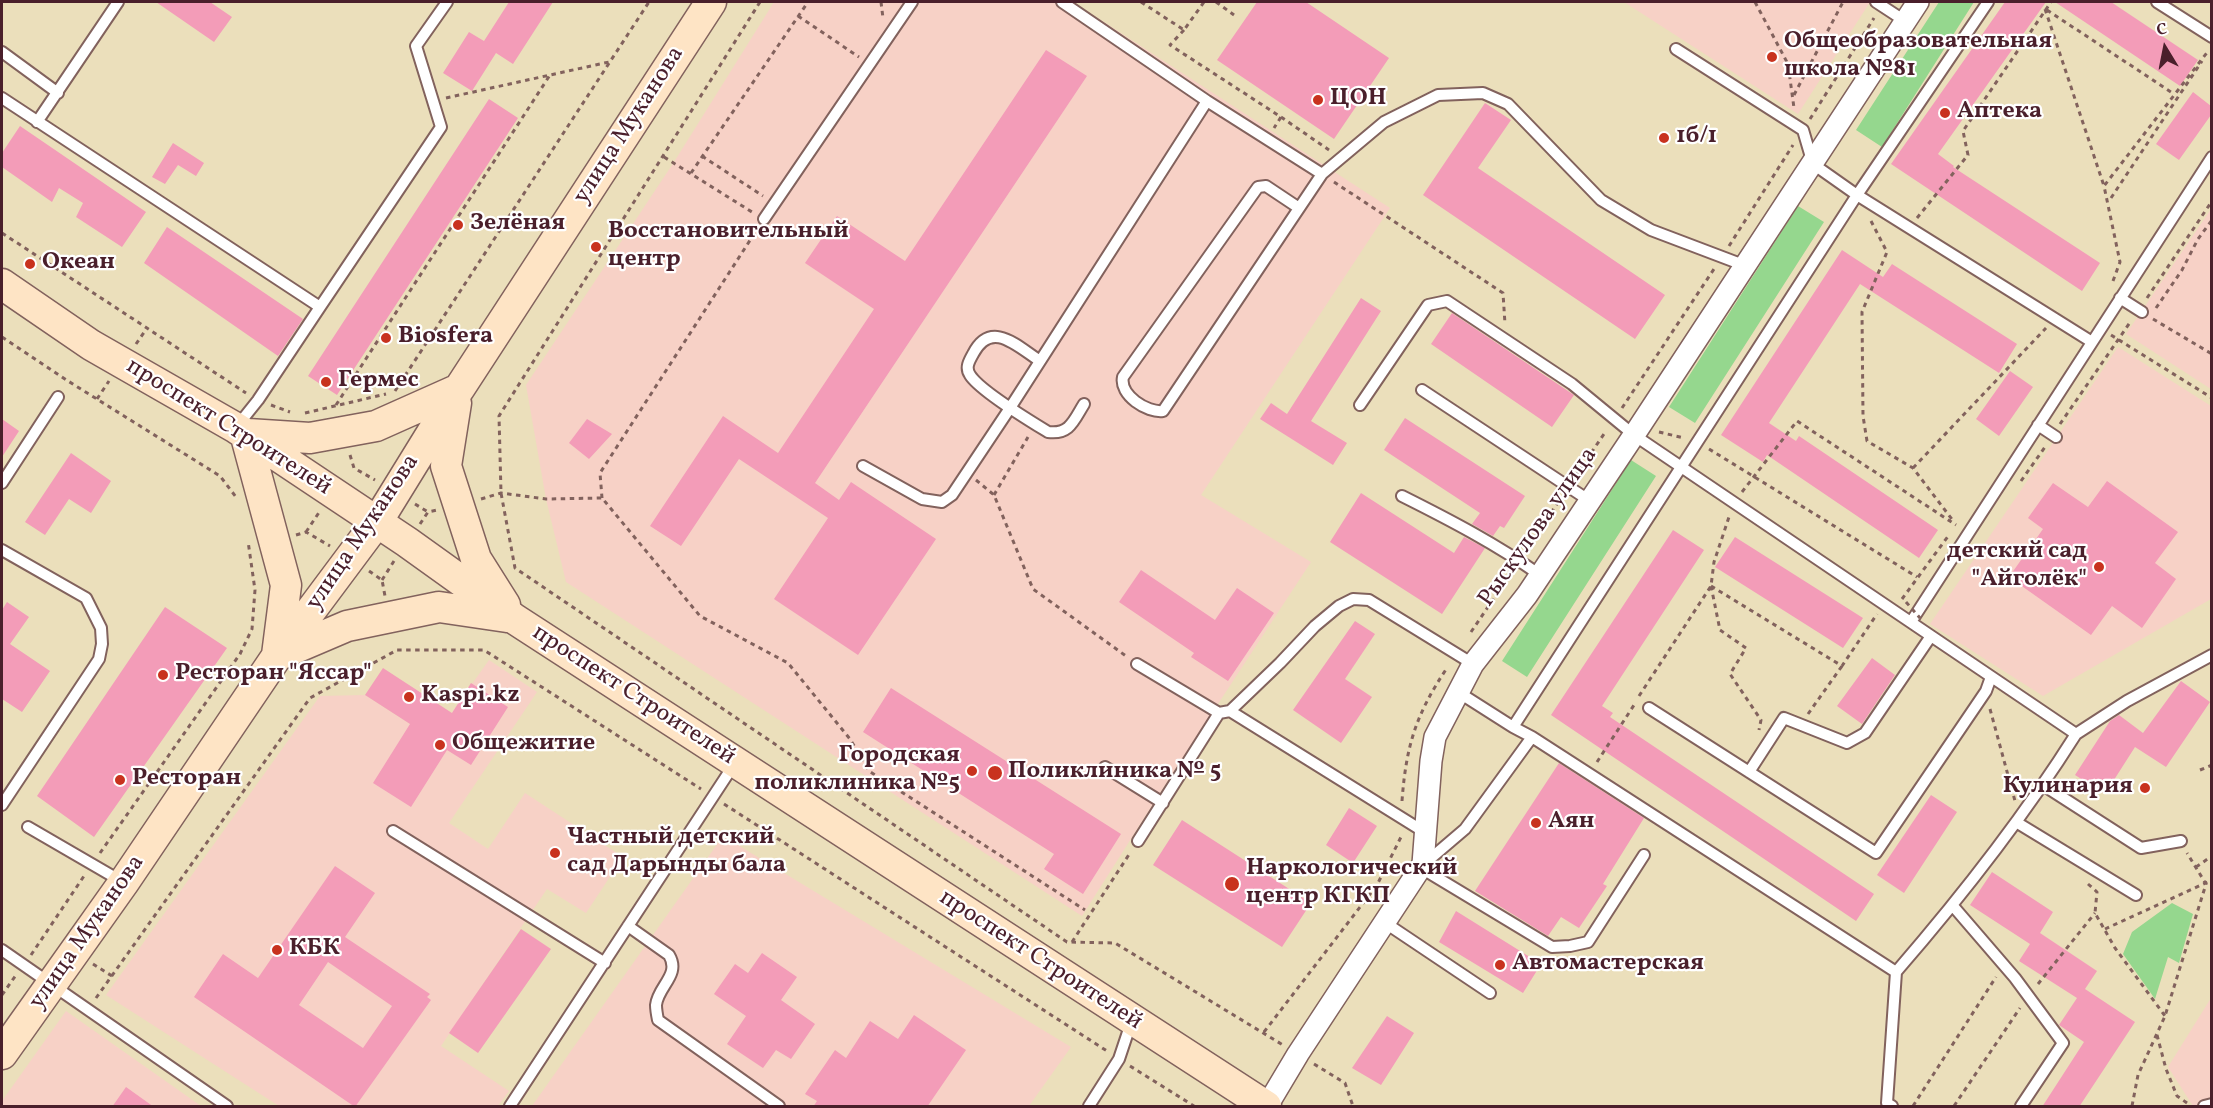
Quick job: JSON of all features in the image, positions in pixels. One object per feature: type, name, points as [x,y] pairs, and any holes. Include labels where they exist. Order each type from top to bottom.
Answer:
[{"type":"main road","name":"улица Муканова","points":[[2,1054],[124,882],[277,656],[377,522],[459,389],[711,2]]},
{"type":"main road","name":"проспект Строителей","points":[[2,285],[91,345],[240,430],[407,542],[513,618],[1266,1107]]},
{"type":"main road","points":[[277,656],[286,585],[240,430],[310,438],[376,426],[459,389]]},
{"type":"main road","points":[[459,389],[446,466],[476,559],[513,618]]},
{"type":"main road","points":[[277,656],[346,626],[439,607],[513,618]]},
{"type":"street","name":"Рыскулова улица","points":[[1266,1107],[1298,1054],[1422,866],[1435,737],[1473,664],[1527,595],[1918,2]]},
{"type":"lane","points":[[37,122],[118,2]]},
{"type":"lane","points":[[240,430],[441,127],[416,46],[447,2]]},
{"type":"lane","points":[[764,219],[912,2]]},
{"type":"lane","points":[[1062,2],[1207,101],[1322,174]]},
{"type":"lane","points":[[1876,2],[1905,21]]},
{"type":"lane","points":[[1513,727],[1857,195],[1988,2]]},
{"type":"lane","points":[[2158,2],[2211,37]]},
{"type":"lane","points":[[1676,49],[1803,130],[1813,164],[1857,195],[2092,342]]},
{"type":"lane","points":[[2,52],[58,93]]},
{"type":"lane","points":[[1299,208],[1266,186],[1258,187],[1123,377],[1122,384],[1125,391],[1148,410],[1163,411],[1322,174],[1384,122],[1438,95],[1483,93],[1508,105],[1601,200],[1651,230],[1746,266]]},
{"type":"lane","points":[[2,98],[320,307]]},
{"type":"lane","points":[[862,466],[922,499],[942,502],[952,495],[1207,101]]},
{"type":"lane","points":[[1916,620],[2038,425],[2211,157]]},
{"type":"lane","points":[[2121,298],[2140,311]]},
{"type":"lane","points":[[1359,405],[1428,305],[1447,301],[1572,384],[1634,435],[1884,604],[1916,620],[1931,636],[2076,734]]},
{"type":"lane","points":[[1040,360],[1006,339],[995,335],[985,338],[978,345],[968,363],[968,371],[970,377],[1010,408],[1048,432],[1059,434],[1068,429],[1084,404]]},
{"type":"lane","points":[[1422,390],[1590,501]]},
{"type":"lane","points":[[2,483],[58,397]]},
{"type":"lane","points":[[2038,425],[2054,436]]},
{"type":"lane","points":[[1402,496],[1464,526],[1505,550],[1540,575]]},
{"type":"lane","points":[[2,550],[86,598],[101,628],[102,644],[99,659],[2,805]]},
{"type":"lane","points":[[1138,841],[1224,712],[1280,663],[1315,626],[1339,606],[1353,599],[1370,600],[1473,664]]},
{"type":"lane","points":[[1749,772],[1784,718],[1847,743],[1865,733],[1931,636]]},
{"type":"lane","points":[[1892,1107],[1887,1103],[1896,972],[1953,906],[2043,785],[2076,734],[2127,701],[2211,656]]},
{"type":"lane","points":[[1137,664],[1224,712],[1426,833]]},
{"type":"lane","points":[[1649,708],[1876,853],[1986,691],[1991,677]]},
{"type":"lane","points":[[1458,692],[1532,737],[1896,972]]},
{"type":"lane","points":[[1532,737],[1466,829],[1422,866],[1551,947],[1588,942],[1644,855]]},
{"type":"lane","points":[[510,1107],[735,764]]},
{"type":"lane","points":[[1105,767],[1162,803]]},
{"type":"lane","points":[[2043,785],[2141,848],[2181,842]]},
{"type":"lane","points":[[2018,819],[2136,895]]},
{"type":"lane","points":[[28,827],[124,882]]},
{"type":"lane","points":[[393,831],[605,963]]},
{"type":"lane","points":[[1953,906],[2004,965],[2063,1043],[2021,1107]]},
{"type":"lane","points":[[1384,922],[1490,993]]},
{"type":"lane","points":[[628,926],[669,955],[672,960],[674,968],[656,1003],[658,1020],[779,1106]]},
{"type":"lane","points":[[2,950],[227,1107]]},
{"type":"lane","points":[[1089,1107],[1119,1059],[1132,1020]]},
{"type":"lane","points":[[2204,1107],[2211,1104]]},
{"type":"path","points":[[760,2],[499,416],[501,493],[514,568],[1067,942],[1115,943],[1345,1083],[1353,1107]]},
{"type":"path","points":[[691,173],[808,2]]},
{"type":"path","points":[[1142,2],[1184,30]]},
{"type":"path","points":[[1204,2],[1170,45],[1342,158]]},
{"type":"path","points":[[1216,2],[1234,15]]},
{"type":"path","points":[[1755,2],[1788,64],[1794,112]]},
{"type":"path","points":[[1792,97],[1844,2]]},
{"type":"path","points":[[1909,228],[1968,155],[1963,131],[2051,2]]},
{"type":"path","points":[[2045,9],[2179,97]]},
{"type":"path","points":[[2045,9],[2104,186],[2120,262],[2113,282]]},
{"type":"path","points":[[798,16],[869,64]]},
{"type":"path","points":[[2104,186],[2211,47]]},
{"type":"path","points":[[2111,198],[2211,47]]},
{"type":"path","points":[[433,101],[609,62]]},
{"type":"path","points":[[550,75],[336,405],[354,468],[428,512],[501,493],[546,499],[602,498]]},
{"type":"path","points":[[1267,139],[1281,117]]},
{"type":"path","points":[[702,156],[774,203]]},
{"type":"path","points":[[664,157],[764,219],[600,473],[602,498],[700,616],[788,663],[850,739],[869,771],[1085,910]]},
{"type":"path","points":[[1322,174],[1503,293],[1506,340]]},
{"type":"path","points":[[1857,195],[1887,252],[1862,312],[1863,417],[1867,441],[1913,468],[1956,525]]},
{"type":"path","points":[[2019,484],[2054,436],[2118,339],[2140,311],[2211,201]]},
{"type":"path","points":[[2211,220],[2198,238],[2182,270],[2150,317],[2211,354]]},
{"type":"path","points":[[1614,419],[1722,257]]},
{"type":"path","points":[[1913,468],[2055,319]]},
{"type":"path","points":[[2100,328],[2211,398]]},
{"type":"path","points":[[2,337],[220,476],[238,500]]},
{"type":"path","points":[[1759,730],[1761,720],[1730,674],[1746,648],[1720,630],[1711,586],[1714,562],[1734,502],[1797,421],[1956,525]]},
{"type":"path","points":[[994,495],[1036,424]]},
{"type":"path","points":[[967,473],[994,495],[1033,589],[1137,664]]},
{"type":"path","points":[[1754,476],[1917,578]]},
{"type":"path","points":[[382,580],[428,512]]},
{"type":"path","points":[[1916,620],[1906,602],[1901,599],[1956,525]]},
{"type":"path","points":[[2,995],[240,654],[252,628],[255,590],[247,534]]},
{"type":"path","points":[[1711,586],[1842,666]]},
{"type":"path","points":[[1589,774],[1711,586]]},
{"type":"path","points":[[1800,724],[1884,604]]},
{"type":"path","points":[[88,1009],[310,698],[397,650],[484,650],[1194,1107]]},
{"type":"path","points":[[1986,691],[2018,819]]},
{"type":"path","points":[[2200,770],[2211,765]]},
{"type":"path","points":[[1072,942],[1138,841]]},
{"type":"path","points":[[2132,1107],[2138,1075],[2165,1016],[2206,884],[2181,842]]},
{"type":"path","points":[[2196,867],[2211,856]]},
{"type":"path","points":[[1954,1107],[2028,996],[2095,913],[2097,892],[2081,878]]},
{"type":"path","points":[[2104,929],[2211,880]]},
{"type":"path","points":[[2095,913],[2115,948],[2165,1016]]},
{"type":"path","points":[[1264,1033],[1318,963]]},
{"type":"path","points":[[1913,1107],[2004,965]]},
{"type":"path","points":[[2157,1033],[2166,1069],[2177,1096],[2191,1107]]},
{"type":"shaded area","points":[[774,2],[1073,2],[1390,208],[1201,495],[1311,562],[1082,916],[566,582],[546,499],[526,385],[674,162]]},
{"type":"shaded area","name":"Общеобразовательная школа №81","points":[[1624,2],[1870,2],[1798,114]]},
{"type":"shaded area","points":[[2211,209],[2211,389],[2126,334]]},
{"type":"shaded area","points":[[2118,347],[2211,406],[2211,599],[2043,696],[1930,624]]},
{"type":"shaded area","points":[[489,660],[537,692],[449,823],[488,849],[525,793],[623,857],[586,913],[547,889],[441,1046],[509,1091],[498,1106],[279,1106],[106,995],[320,696],[365,695],[433,739]]},
{"type":"shaded area","points":[[723,836],[1071,1047],[1029,1106],[532,1106]]},
{"type":"shaded area","points":[[2211,998],[2211,1106],[2193,1106],[2168,1067]]},
{"type":"shaded area","points":[[66,1011],[201,1106],[2,1106],[2,1101]]},
{"type":"green space","points":[[1939,2],[1974,2],[1882,147],[1856,130]]},
{"type":"green space","points":[[1798,206],[1824,222],[1695,423],[1669,407]]},
{"type":"green space","points":[[1631,460],[1656,476],[1527,677],[1502,661]]},
{"type":"green space","points":[[2172,903],[2193,914],[2179,963],[2168,957],[2155,999],[2123,954],[2132,932]]},
{"type":"building","points":[[156,2],[210,2],[232,17],[214,42]]},
{"type":"building","points":[[509,2],[553,2],[513,64],[496,53],[472,91],[443,73],[469,32],[484,41]]},
{"type":"building","name":"ЦОН","points":[[1257,2],[1306,2],[1389,58],[1334,139],[1217,60]]},
{"type":"building","points":[[2005,2],[2046,2],[1938,154],[1953,167],[2100,263],[2082,291],[1891,164]]},
{"type":"building","points":[[2055,2],[2111,2],[2198,60],[2180,86]]},
{"type":"building","points":[[1046,50],[1087,76],[815,483],[839,500],[851,482],[936,539],[858,655],[774,599],[828,518],[739,459],[681,546],[650,526],[723,416],[778,453],[874,309],[805,263],[837,216],[905,261]]},
{"type":"building","points":[[2193,92],[2211,106],[2211,115],[2179,160],[2156,144]]},
{"type":"building","points":[[489,99],[518,118],[337,395],[308,376]]},
{"type":"building","points":[[1485,103],[1511,120],[1478,168],[1665,295],[1635,339],[1423,195]]},
{"type":"building","points":[[20,126],[146,212],[122,247],[76,217],[83,203],[59,188],[52,202],[2,167],[2,153]]},
{"type":"building","points":[[173,143],[204,163],[196,176],[178,165],[165,184],[152,177]]},
{"type":"building","points":[[167,227],[303,319],[278,356],[144,263]]},
{"type":"building","points":[[1842,250],[1883,277],[1892,264],[2017,344],[1999,373],[1860,284],[1769,423],[1796,441],[1799,436],[1938,530],[1919,558],[1767,455],[1763,462],[1721,435]]},
{"type":"building","points":[[1361,298],[1381,311],[1311,421],[1347,443],[1333,465],[1260,419],[1271,403],[1287,414]]},
{"type":"building","points":[[1452,313],[1574,395],[1552,427],[1431,344]]},
{"type":"building","points":[[2010,371],[2033,387],[1999,436],[1976,419]]},
{"type":"building","points":[[1405,418],[1525,496],[1504,528],[1500,526],[1493,536],[1472,524],[1480,513],[1384,450]]},
{"type":"building","points":[[2,419],[19,431],[2,457]]},
{"type":"building","points":[[587,419],[612,434],[589,459],[569,443]]},
{"type":"building","points":[[71,453],[111,481],[91,513],[69,499],[45,535],[25,522]]},
{"type":"building","points":[[2107,481],[2178,532],[2155,563],[2176,579],[2142,628],[2112,606],[2091,635],[2009,577],[2043,529],[2028,518],[2053,483],[2088,507]]},
{"type":"building","points":[[1361,493],[1454,553],[1464,537],[1485,548],[1442,614],[1330,542]]},
{"type":"building","points":[[1673,530],[1704,550],[1602,706],[1613,713],[1610,717],[1874,894],[1856,921],[1551,715]]},
{"type":"building","points":[[1735,537],[1863,618],[1843,648],[1715,567]]},
{"type":"building","points":[[1141,570],[1215,620],[1237,588],[1274,613],[1228,681],[1191,657],[1194,653],[1119,602]]},
{"type":"building","points":[[7,602],[29,617],[10,644],[50,671],[22,712],[2,699],[2,610]]},
{"type":"building","points":[[165,607],[227,648],[94,837],[37,796]]},
{"type":"building","points":[[1355,621],[1375,634],[1345,679],[1372,697],[1341,743],[1293,710]]},
{"type":"building","points":[[1872,658],[1895,675],[1862,724],[1837,706]]},
{"type":"building","name":"Общежитие","points":[[383,668],[452,713],[471,683],[508,707],[471,765],[447,750],[411,807],[373,783],[410,724],[365,695]]},
{"type":"building","points":[[2181,681],[2210,702],[2166,767],[2135,747],[2105,794],[2075,775],[2110,721],[2119,715],[2143,733]]},
{"type":"building","name":"Городская поликлиника №5","points":[[891,688],[1121,834],[1083,894],[1044,869],[1054,854],[863,732]]},
{"type":"building","points":[[1559,763],[1644,818],[1603,884],[1607,886],[1579,928],[1561,917],[1548,936],[1475,891]]},
{"type":"building","points":[[1931,795],[1957,812],[1904,893],[1877,875]]},
{"type":"building","points":[[1349,808],[1377,826],[1353,863],[1326,845]]},
{"type":"building","name":"Наркологический центр КГКП","points":[[1182,820],[1311,903],[1282,947],[1153,865]]},
{"type":"building","points":[[335,866],[375,893],[345,937],[430,994],[427,997],[431,1000],[355,1107],[194,997],[223,954],[258,978]],"holes":[[[328,962],[392,1006],[363,1048],[299,1005]]]},
{"type":"building","points":[[1992,872],[2053,912],[2040,933],[2097,971],[2085,989],[2135,1022],[2079,1107],[2042,1107],[2084,1042],[2059,1025],[2077,998],[2019,961],[2030,944],[1970,905]]},
{"type":"building","points":[[1456,911],[1541,964],[1523,993],[1439,942]]},
{"type":"building","points":[[521,929],[551,949],[478,1053],[449,1033]]},
{"type":"building","points":[[762,953],[797,977],[781,1000],[815,1024],[791,1059],[776,1050],[763,1068],[727,1044],[746,1016],[714,994],[735,964],[748,973]]},
{"type":"building","points":[[914,1015],[966,1050],[927,1107],[813,1107],[817,1101],[805,1094],[835,1050],[846,1058],[870,1021],[898,1039]]},
{"type":"building","points":[[1387,1016],[1414,1033],[1381,1085],[1352,1068]]},
{"type":"building","points":[[126,1087],[154,1107],[112,1107]]},
{"type":"place","name":"Общеобразовательная школа №81","points":[[1772,57]]},
{"type":"place","name":"ЦОН","points":[[1318,100]]},
{"type":"place","name":"Аптека","points":[[1945,113]]},
{"type":"place","name":"1б/1","points":[[1664,138]]},
{"type":"place","name":"Зелёная","points":[[458,225]]},
{"type":"place","name":"Восстановительный центр","points":[[596,247]]},
{"type":"place","name":"Океан","points":[[30,264]]},
{"type":"place","name":"Biosfera","points":[[386,338]]},
{"type":"place","name":"Гермес","points":[[326,382]]},
{"type":"place","name":"детский сад \"Айголёк\"","points":[[2099,567]]},
{"type":"place","name":"Ресторан \"Яссар\"","points":[[163,675]]},
{"type":"place","name":"Kaspi.kz","points":[[409,697]]},
{"type":"place","name":"Общежитие","points":[[440,745]]},
{"type":"place","name":"Городская поликлиника №5","points":[[972,771]]},
{"type":"place","name":"Поликлиника № 5","points":[[995,773]]},
{"type":"place","name":"Ресторан","points":[[120,780]]},
{"type":"place","name":"Кулинария","points":[[2145,788]]},
{"type":"place","name":"Аян","points":[[1536,823]]},
{"type":"place","name":"Частный детский сад Дарынды бала","points":[[555,853]]},
{"type":"place","name":"Наркологический центр КГКП","points":[[1232,884]]},
{"type":"place","name":"КБК","points":[[277,950]]},
{"type":"place","name":"Автомастерская","points":[[1500,965]]}]
